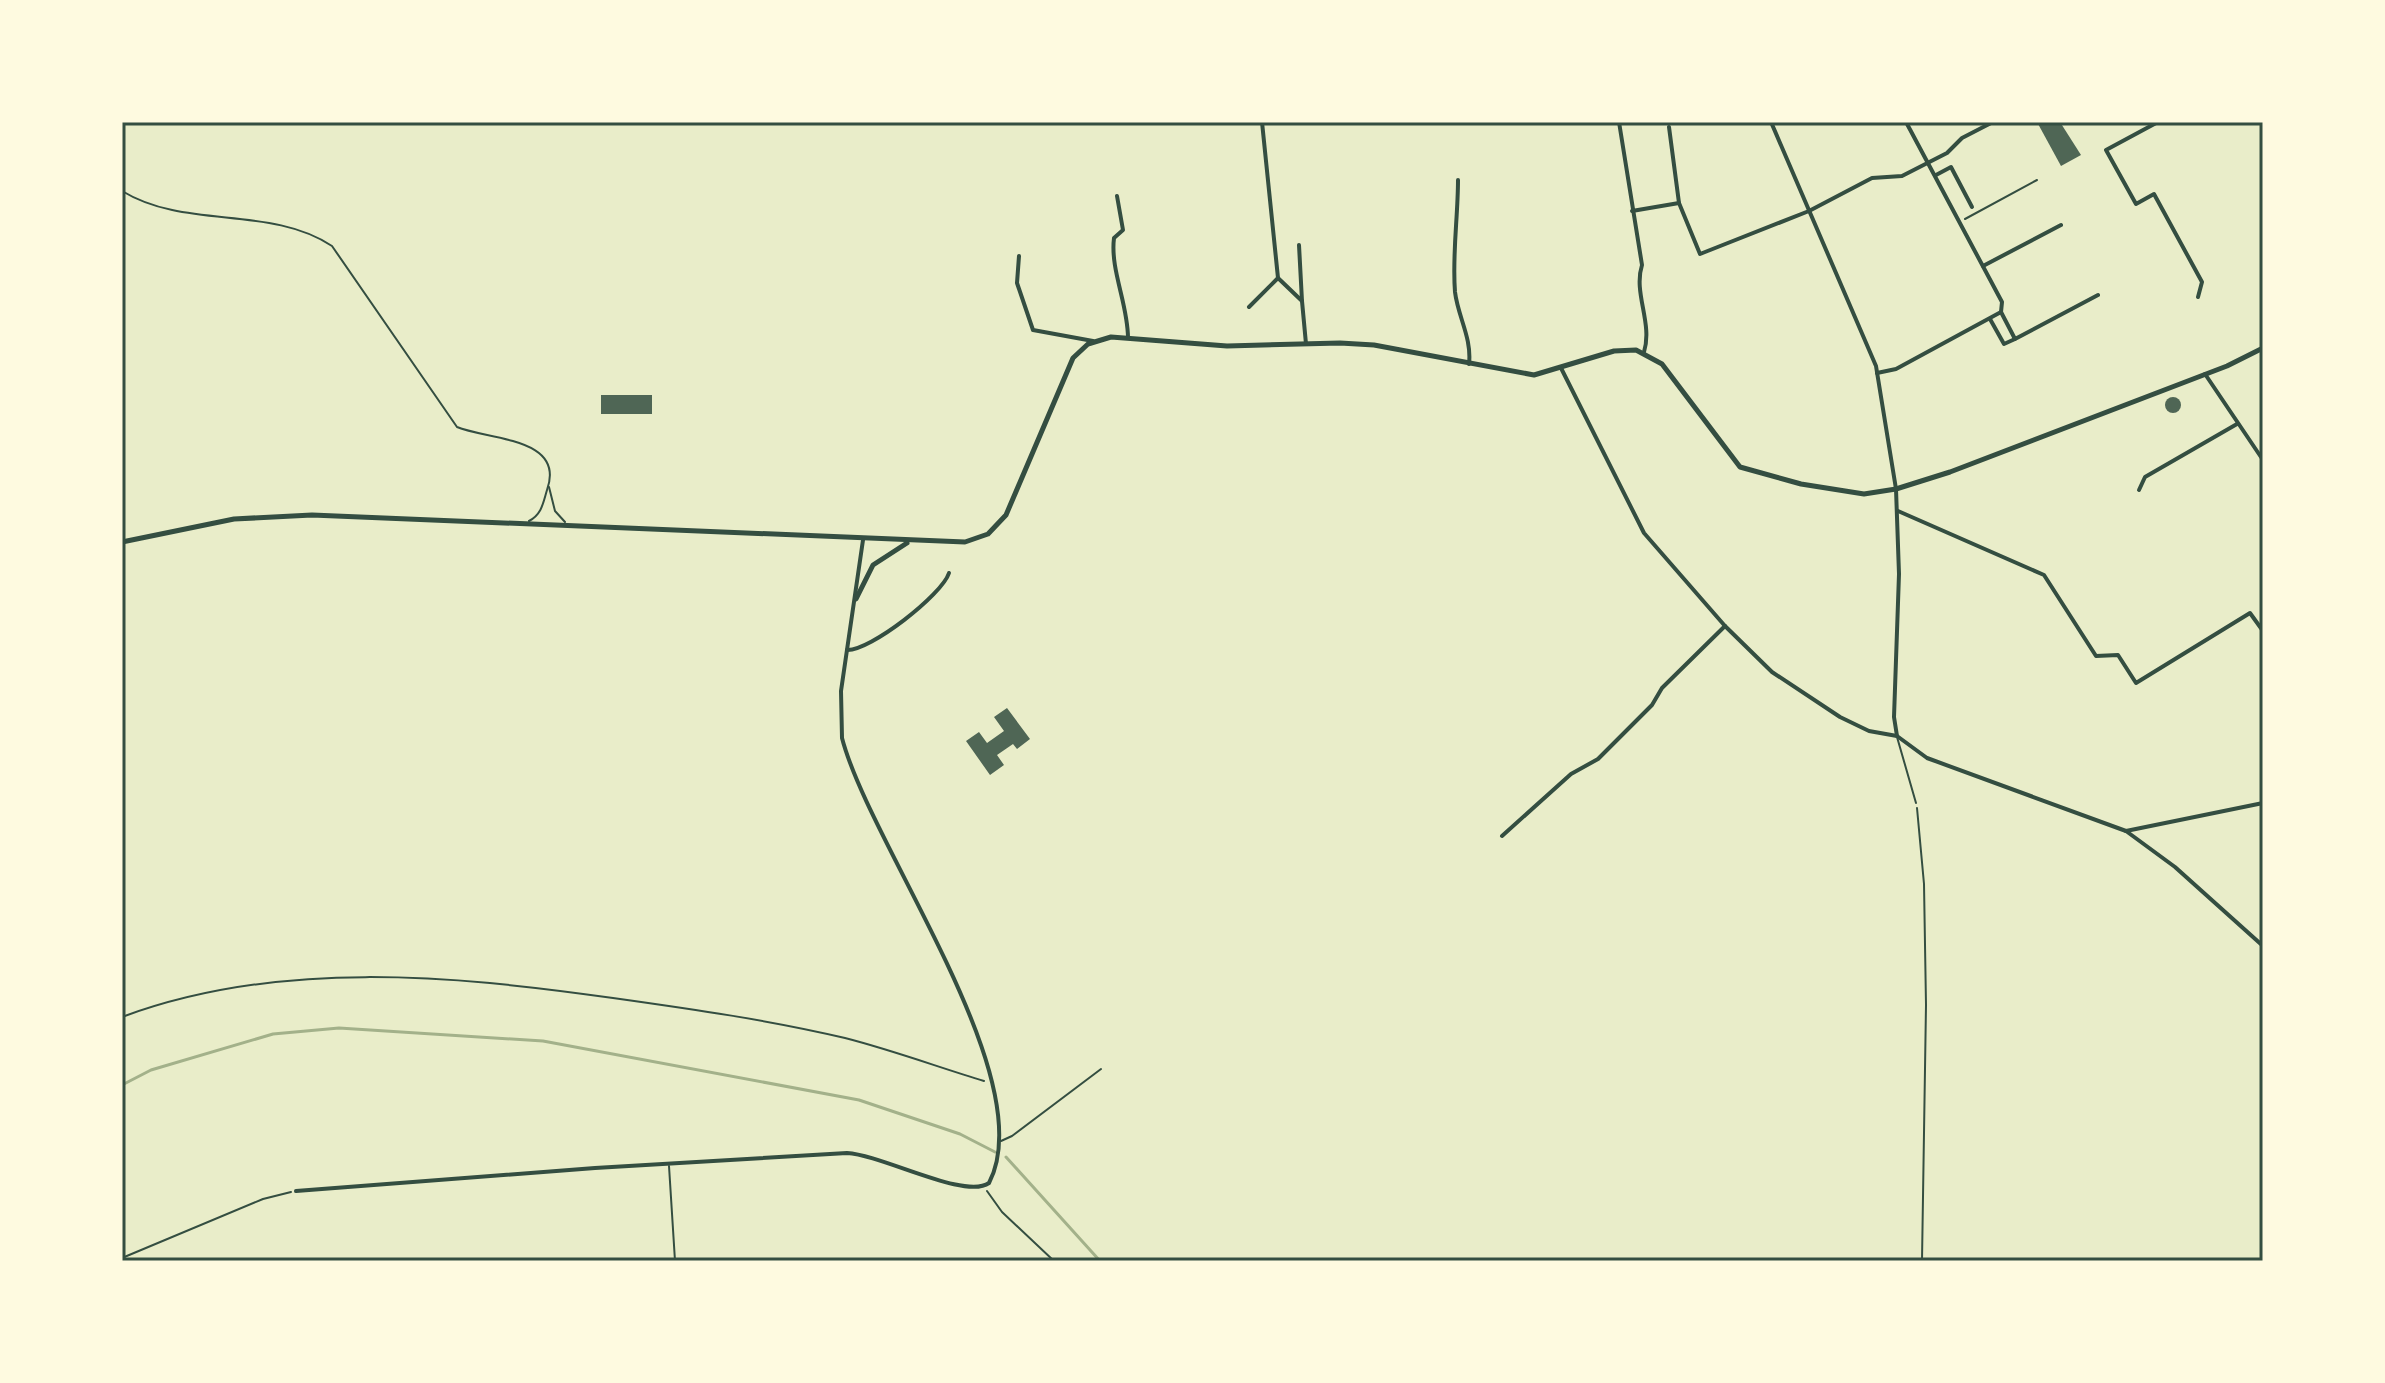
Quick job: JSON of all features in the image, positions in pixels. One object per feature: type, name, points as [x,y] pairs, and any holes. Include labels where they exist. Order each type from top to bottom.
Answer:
[{"type":"main road","points":[[122,542],[200,524],[274,516],[566,523],[863,540],[965,542],[988,534],[1001,522],[1073,358],[1093,341],[1128,338],[1239,346],[1367,344],[1534,375],[1614,351],[1644,352],[1662,364],[1729,456],[1744,470],[1842,493],[1896,489],[1950,472],[2205,374],[2263,348]]},
{"type":"main road","points":[[856,599],[873,565],[909,542]]},
{"type":"street","points":[[1262,122],[1278,278],[1302,301]]},
{"type":"street","points":[[1619,122],[1647,331],[1644,352]]},
{"type":"street","points":[[1771,122],[1877,373],[1896,489],[1899,601],[1894,717],[1897,736]]},
{"type":"street","points":[[1906,122],[2002,302],[2001,312],[2015,339]]},
{"type":"street","points":[[1669,127],[1679,203],[1700,254],[1809,211],[1872,178],[1902,176],[1947,153],[1962,138],[1993,122]]},
{"type":"street","points":[[2158,122],[2106,150],[2136,204],[2154,194],[2202,282],[2198,297]]},
{"type":"street","points":[[1936,175],[1951,167],[1972,207]]},
{"type":"street","points":[[1458,180],[1454,270],[1458,308],[1469,344],[1469,364]]},
{"type":"street","points":[[1117,196],[1123,230],[1114,238],[1113,249],[1125,298],[1128,338]]},
{"type":"street","points":[[1632,211],[1679,203]]},
{"type":"street","points":[[1983,266],[2061,225]]},
{"type":"street","points":[[1299,245],[1306,344]]},
{"type":"street","points":[[1019,256],[1017,283],[1033,330],[1093,341]]},
{"type":"street","points":[[1249,307],[1278,278]]},
{"type":"street","points":[[1990,319],[2004,344],[2098,295]]},
{"type":"street","points":[[1877,373],[1896,369],[2001,312]]},
{"type":"street","points":[[1561,368],[1644,533],[1725,626],[1772,672],[1806,697],[1869,731],[1897,736],[1927,758],[2126,831],[2175,867],[2263,946]]},
{"type":"street","points":[[2205,374],[2263,460]]},
{"type":"street","points":[[2139,490],[2145,477],[2237,424]]},
{"type":"street","points":[[1897,511],[2044,575],[2096,656],[2118,655],[2136,683],[2250,613],[2263,631]]},
{"type":"street","points":[[296,1191],[668,1163],[865,1154],[968,1189],[984,1187],[992,1179],[999,1141],[993,1084],[960,999],[845,747],[840,707],[863,540]]},
{"type":"street","points":[[847,650],[864,648],[941,590],[949,573]]},
{"type":"street","points":[[1502,836],[1571,774],[1598,759],[1652,705],[1662,688],[1725,626]]},
{"type":"street","points":[[2126,831],[2263,803]]},
{"type":"lane","points":[[122,191],[180,211],[301,231],[332,246],[447,417],[466,431],[539,450],[547,460],[555,511],[566,523]]},
{"type":"lane","points":[[528,522],[542,511],[549,487]]},
{"type":"lane","points":[[1897,736],[1916,803]]},
{"type":"lane","points":[[999,1141],[1012,1136],[1101,1069]]},
{"type":"lane","points":[[668,1163],[675,1261]]},
{"type":"path","points":[[1960,221],[2037,180]]},
{"type":"path","points":[[1916,803],[1924,884],[1926,1005],[1922,1261]]},
{"type":"path","points":[[122,1017],[184,996],[256,983],[366,978],[489,982],[804,1029],[868,1044],[993,1084]]},
{"type":"path","points":[[984,1187],[1002,1212],[1054,1261]]},
{"type":"path","points":[[122,1258],[263,1199],[296,1191]]},
{"type":"building","points":[[2037,122],[2060,122],[2081,155],[2061,166]]},
{"type":"building","points":[[601,395],[652,395],[652,414],[601,414]]},
{"type":"building","points":[[2170,397],[2176,397],[2181,405],[2179,411],[2170,413],[2165,408],[2165,402]]},
{"type":"building","points":[[1007,708],[1030,739],[1017,749],[1013,744],[997,755],[1004,765],[990,775],[966,741],[979,732],[987,743],[1004,731],[994,717]]},
{"type":"waterway","points":[[122,1085],[151,1070],[273,1034],[339,1028],[543,1041],[859,1100],[960,1134],[995,1152]]},
{"type":"waterway","points":[[1006,1157],[1100,1261]]}]
